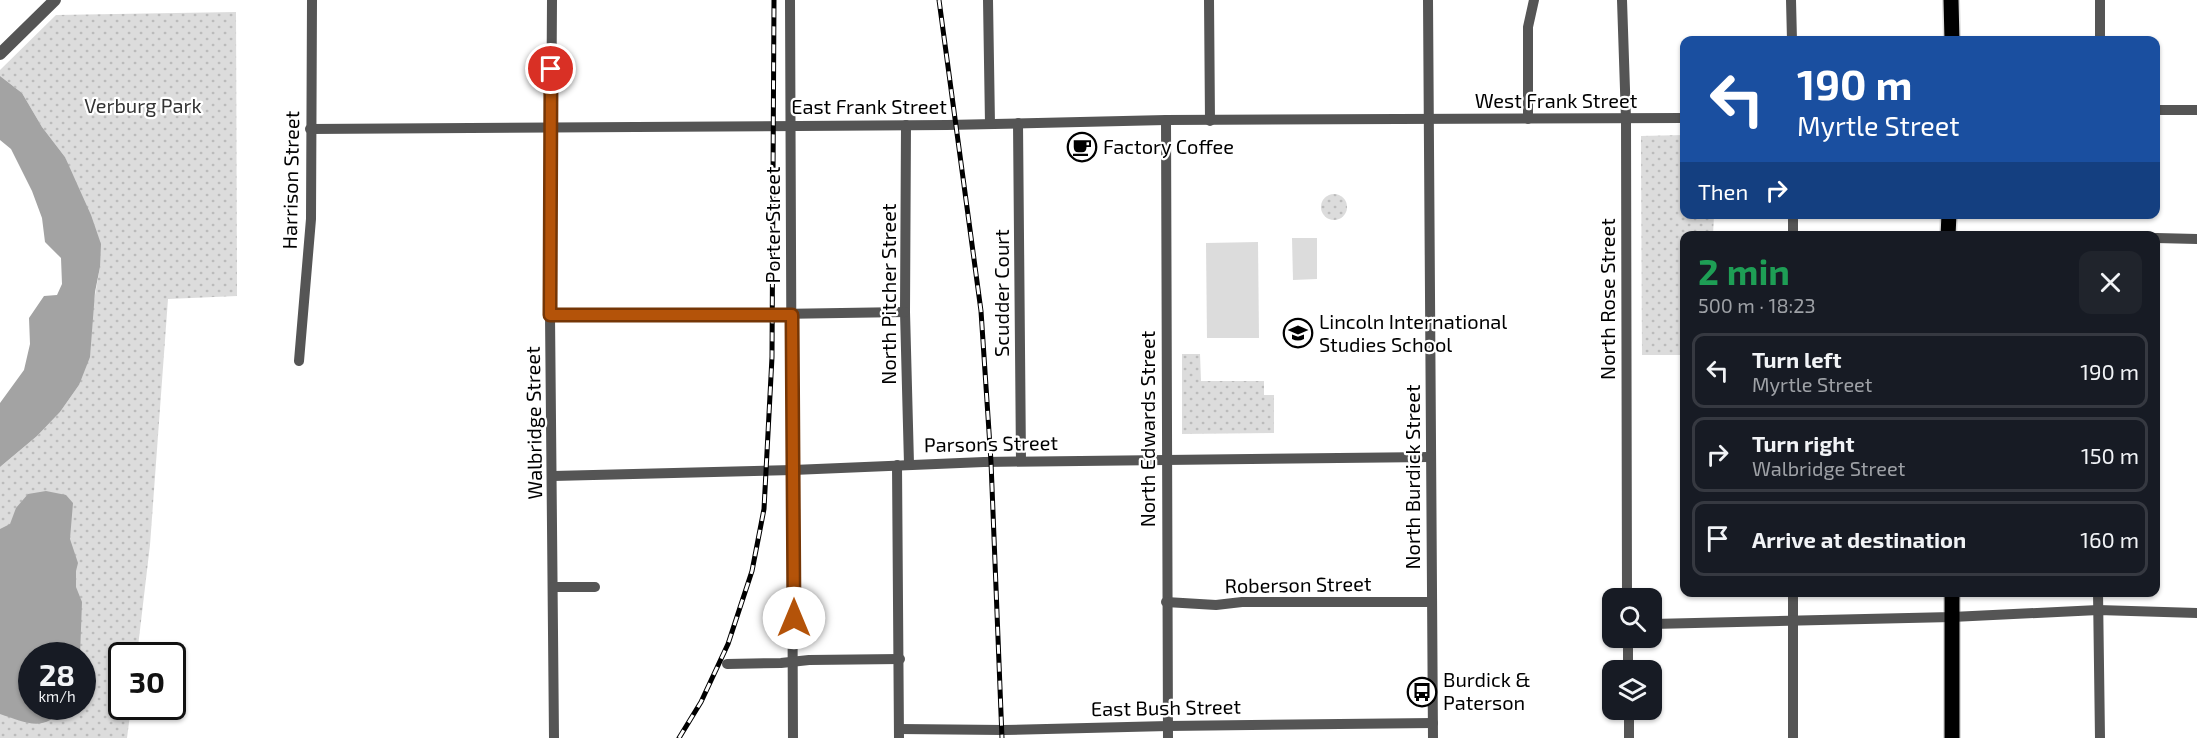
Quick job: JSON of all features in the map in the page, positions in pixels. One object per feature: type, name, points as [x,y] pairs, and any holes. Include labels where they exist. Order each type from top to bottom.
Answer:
[{"type":"main road","points":[[1952,0],[1952,36]]},
{"type":"main road","points":[[1952,597],[1952,738]]},
{"type":"street","points":[[0,54],[55,0]]},
{"type":"street","name":"Harrison Street","points":[[299,361],[311,219],[312,0]]},
{"type":"street","name":"Walbridge Street","points":[[552,0],[550,315],[554,738]]},
{"type":"street","name":"Porter Street","points":[[790,0],[793,738]]},
{"type":"street","points":[[988,0],[990,124]]},
{"type":"street","points":[[1209,0],[1210,121]]},
{"type":"street","name":"North Burdick Street","points":[[1428,0],[1433,738]]},
{"type":"street","points":[[1528,119],[1528,27],[1534,0]]},
{"type":"street","name":"North Rose Street","points":[[1622,0],[1626,119],[1627,588]]},
{"type":"street","points":[[1791,0],[1792,36]]},
{"type":"street","points":[[2100,0],[2100,36]]},
{"type":"street","points":[[2160,110],[2197,110]]},
{"type":"street","name":"West Frank Street","points":[[1428,120],[1680,118]]},
{"type":"street","name":"East Frank Street","points":[[310,129],[906,125],[1166,120],[1428,120]]},
{"type":"street","name":"North Edwards Street","points":[[1166,120],[1168,738]]},
{"type":"street","name":"Scudder Court","points":[[1018,123],[1021,461]]},
{"type":"street","name":"North Pitcher Street","points":[[906,125],[905,312],[909,464]]},
{"type":"street","points":[[2160,238],[2197,238]]},
{"type":"street","points":[[550,315],[792,315],[905,312]]},
{"type":"street","name":"Parsons Street","points":[[553,476],[1021,461],[1430,457]]},
{"type":"street","points":[[897,465],[899,734]]},
{"type":"street","points":[[553,587],[595,587]]},
{"type":"street","points":[[1793,597],[1793,738]]},
{"type":"street","points":[[2098,597],[2100,738]]},
{"type":"street","name":"Roberson Street","points":[[1166,602],[1216,604],[1432,602]]},
{"type":"street","points":[[1662,624],[1952,617],[2098,610],[2197,614]]},
{"type":"street","points":[[727,664],[900,659]]},
{"type":"street","points":[[1629,720],[1629,738]]},
{"type":"street","name":"East Bush Street","points":[[899,734],[1168,726],[1433,723]]},
{"type":"green space","name":"Verburg Park","points":[[236,12],[237,296],[168,299],[150,545],[139,642],[108,642],[108,720],[129,720],[127,738],[0,738],[0,467],[37,436],[60,412],[79,385],[100,267],[65,157],[42,127],[22,93],[0,76],[0,70],[56,15]]},
{"type":"green space","points":[[1680,135],[1680,219],[1714,219],[1713,231],[1680,231],[1680,355],[1642,355],[1641,136]]},
{"type":"green space","points":[[1334,194],[1344,197],[1347,207],[1344,217],[1334,220],[1324,217],[1321,207],[1324,197]]},
{"type":"green space","points":[[1292,238],[1317,238],[1317,279],[1293,280]]},
{"type":"green space","points":[[1258,242],[1259,338],[1207,338],[1206,243]]},
{"type":"green space","points":[[1182,354],[1200,354],[1201,381],[1264,381],[1264,395],[1274,395],[1274,433],[1182,434]]},
{"type":"shaded area","points":[[0,76],[22,93],[42,127],[65,157],[91,215],[101,244],[90,357],[79,385],[60,412],[37,436],[0,467],[0,403],[24,370],[30,344],[29,318],[44,296],[57,295],[62,284],[61,258],[45,242],[42,218],[32,191],[11,149],[0,140]]},
{"type":"shaded area","points":[[46,491],[66,495],[73,503],[70,539],[78,563],[76,587],[82,602],[80,642],[18,642],[18,720],[0,714],[0,529],[10,524],[16,508],[28,494]]},
{"type":"shaded area","points":[[18,720],[50,720],[34,724]]},
{"type":"railway","points":[[679,738],[701,702],[728,644],[752,571],[764,509],[772,357],[774,0]]},
{"type":"railway","points":[[939,0],[981,311],[991,462],[1002,738]]},
{"type":"place","name":"Factory Coffee","points":[[1082,147]]},
{"type":"place","name":"Lincoln International Studies School","points":[[1298,333]]},
{"type":"place","name":"Burdick & Paterson","points":[[1422,692]]},
{"type":"route","points":[[551,69],[550,315],[792,315],[794,618]]}]
